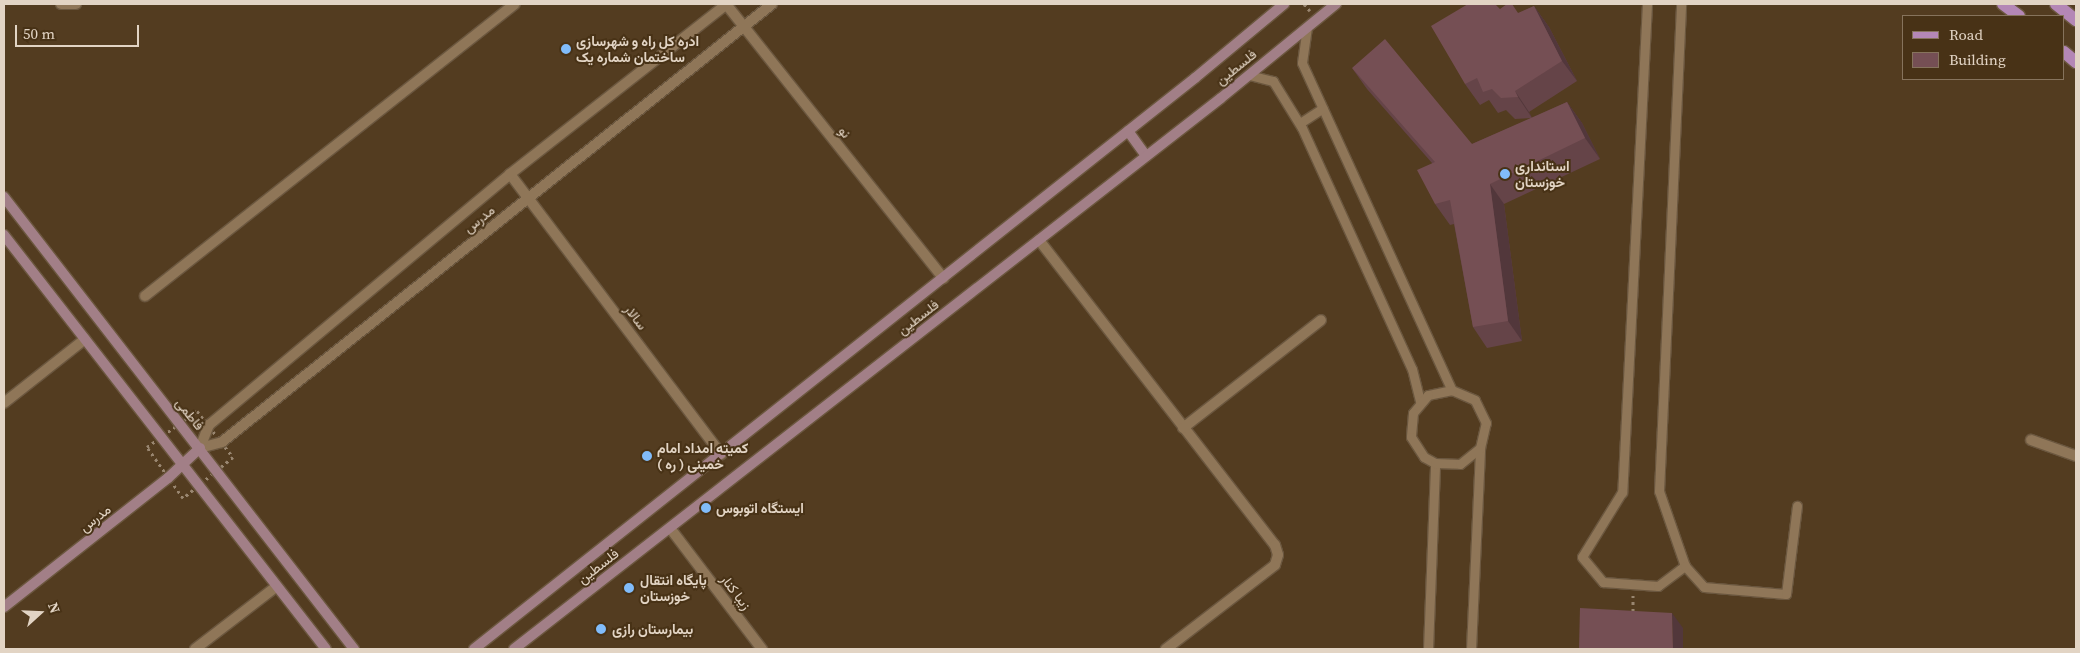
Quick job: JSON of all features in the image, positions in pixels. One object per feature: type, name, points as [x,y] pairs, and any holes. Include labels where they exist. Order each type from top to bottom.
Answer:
[{"type":"main road","points":[[2003,4],[2018,15]]},
{"type":"main road","points":[[2056,4],[2076,20]]},
{"type":"main road","points":[[2065,53],[2076,62]]},
{"type":"street","points":[[61,4],[76,4]]},
{"type":"street","points":[[145,296],[515,4]]},
{"type":"street","name":"مدرس","points":[[200,448],[208,425],[510,174],[726,4]]},
{"type":"street","name":"نو","points":[[726,4],[943,278]]},
{"type":"street","name":"مدرس","points":[[4,607],[200,448],[222,442],[772,4]]},
{"type":"street","name":"فلسطین","points":[[474,649],[1128,131],[1284,4]]},
{"type":"street","name":"فلسطین","points":[[514,649],[1039,240],[1336,4]]},
{"type":"street","points":[[1128,131],[1146,156]]},
{"type":"street","name":"سالار","points":[[510,174],[721,454]]},
{"type":"street","name":"فاطمی","points":[[4,197],[354,649]]},
{"type":"street","points":[[4,235],[326,649]]},
{"type":"street","points":[[1039,240],[1275,545],[1278,555],[1275,565],[1166,649]]},
{"type":"street","points":[[1183,428],[1321,320]]},
{"type":"street","points":[[4,403],[85,339]]},
{"type":"street","points":[[2031,440],[2076,456]]},
{"type":"street","name":"زیبا کنار","points":[[670,528],[762,649]]},
{"type":"street","points":[[195,649],[278,586]]},
{"type":"street","points":[[1177,640],[1184,649]]},
{"type":"lane","points":[[1647,4],[1622,492],[1582,557],[1603,582],[1658,586],[1685,566]]},
{"type":"lane","points":[[1681,4],[1660,491],[1685,566],[1704,587],[1786,594],[1797,506]]},
{"type":"lane","points":[[1307,27],[1302,63],[1452,390]]},
{"type":"lane","points":[[1249,74],[1273,81],[1300,123],[1412,369],[1420,402]]},
{"type":"lane","points":[[1300,123],[1322,108]]},
{"type":"lane","points":[[1471,649],[1480,448],[1486,430],[1482,411],[1475,400],[1452,390],[1440,390],[1420,402],[1413,413],[1411,437],[1424,457],[1434,463],[1460,464],[1480,448]]},
{"type":"lane","points":[[1428,649],[1434,463]]},
{"type":"path","points":[[1633,584],[1634,617]]},
{"type":"building","points":[[1468,4],[1495,4],[1500,9],[1507,4],[1512,4],[1518,13],[1534,6],[1562,61],[1515,91],[1518,97],[1501,98],[1492,89],[1483,92],[1477,78],[1465,84],[1431,26]]},
{"type":"building","points":[[1385,39],[1472,144],[1567,102],[1585,138],[1490,184],[1508,321],[1473,327],[1450,200],[1435,204],[1417,170],[1435,162],[1352,68]]},
{"type":"building","points":[[1580,608],[1672,613],[1673,649],[1579,649]]},
{"type":"place","name":"ادره کل راه و شهرسازی ساختمان شماره یک","points":[[566,49]]},
{"type":"place","name":"استانداری خوزستان","points":[[1505,174]]},
{"type":"place","name":"کمیته امداد امام خمینی ( ره )","points":[[647,456]]},
{"type":"place","name":"ایستگاه اتوبوس","points":[[706,508]]},
{"type":"place","name":"پایگاه انتقال خوزستان","points":[[629,588]]},
{"type":"place","name":"بیمارستان رازی","points":[[601,629]]}]
